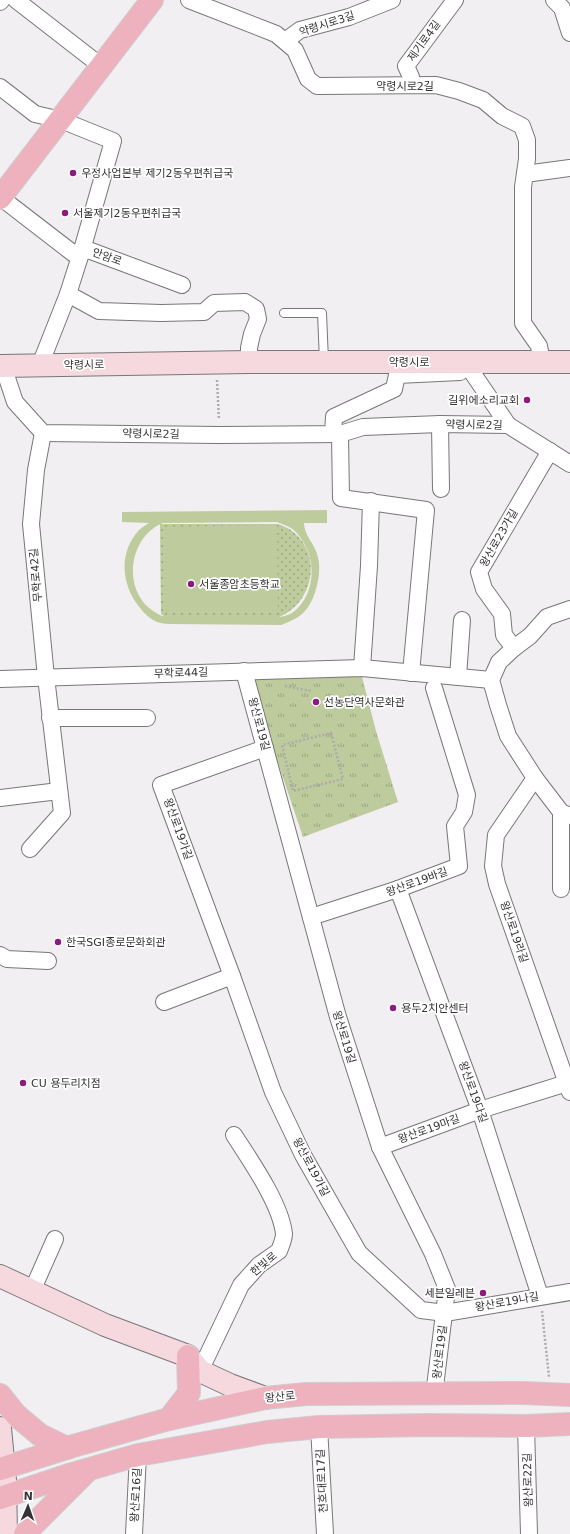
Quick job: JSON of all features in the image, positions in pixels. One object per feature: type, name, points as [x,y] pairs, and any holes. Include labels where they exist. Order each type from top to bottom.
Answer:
[{"type":"main road","name":"안암로","points":[[0,198],[152,0]]},
{"type":"main road","name":"약령시로","points":[[2,366],[324,362],[468,367],[542,362],[570,362]]},
{"type":"main road","points":[[0,1276],[105,1325],[194,1364],[230,1385],[265,1398]]},
{"type":"main road","points":[[169,1419],[189,1393],[194,1364]]},
{"type":"main road","name":"왕산로","points":[[2,1468],[169,1419],[265,1398],[306,1394],[434,1395],[524,1393],[570,1395]]},
{"type":"main road","points":[[0,1395],[16,1415],[40,1435],[67,1448]]},
{"type":"main road","points":[[2,1496],[138,1455],[267,1432],[319,1427],[428,1425],[526,1426],[570,1424]]},
{"type":"main road","points":[[0,1428],[2,1496],[6,1534]]},
{"type":"main road","points":[[25,1534],[89,1469]]},
{"type":"street","points":[[16,0],[101,66]]},
{"type":"street","name":"약령시로2길","points":[[189,0],[276,34],[295,50],[308,79],[317,86],[436,86],[477,97],[483,100],[502,116],[522,126],[527,140],[527,159],[523,187],[523,323],[539,346],[542,362]]},
{"type":"street","name":"약령시로3길","points":[[285,41],[300,30],[349,17],[392,0]]},
{"type":"street","name":"제기로4길","points":[[411,85],[411,77],[406,66],[455,0]]},
{"type":"street","points":[[554,0],[562,8],[570,33]]},
{"type":"street","points":[[0,87],[35,114],[60,120],[113,141],[68,294],[40,365]]},
{"type":"street","points":[[525,174],[570,168]]},
{"type":"street","name":"안암로","points":[[0,198],[74,254],[82,250],[92,251],[182,285]]},
{"type":"street","points":[[68,294],[100,311],[161,313],[204,312],[214,303],[245,302],[256,309],[258,319],[252,334],[249,348],[249,362]]},
{"type":"street","points":[[2,366],[15,402],[43,433]]},
{"type":"street","points":[[468,367],[508,425]]},
{"type":"street","name":"약령시로","points":[[336,434],[334,417],[394,389],[397,375],[468,367]]},
{"type":"street","name":"약령시로2길","points":[[43,433],[219,435],[336,434],[363,427],[440,424],[508,425],[570,464]]},
{"type":"street","name":"약령시로2길","points":[[440,424],[441,489]]},
{"type":"street","name":"무학로42길","points":[[30,849],[62,813],[50,718],[31,524],[36,470],[43,433]]},
{"type":"street","points":[[336,434],[340,498],[426,510],[411,673]]},
{"type":"street","name":"왕산로23가길","points":[[514,648],[504,635],[502,614],[484,590],[480,572],[550,451]]},
{"type":"street","points":[[362,668],[369,566],[371,502]]},
{"type":"street","points":[[561,889],[566,814],[535,778],[508,736],[491,680],[499,662],[530,636],[547,617],[570,609]]},
{"type":"street","points":[[458,677],[462,620]]},
{"type":"street","name":"무학로44길","points":[[0,679],[362,668],[491,680]]},
{"type":"street","name":"왕산로19길","points":[[244,671],[338,1017],[380,1147],[433,1254],[447,1289],[434,1395]]},
{"type":"street","name":"왕산로19바길","points":[[311,917],[398,889],[459,866],[455,826],[464,812],[467,795],[434,688]]},
{"type":"street","points":[[50,718],[147,718]]},
{"type":"street","name":"왕산로19가길","points":[[265,748],[161,785],[232,976],[273,1092],[303,1156],[359,1253],[421,1310],[445,1313]]},
{"type":"street","name":"왕산로19라길","points":[[535,778],[496,835],[493,866],[497,884],[569,1085]]},
{"type":"street","points":[[0,798],[59,791]]},
{"type":"street","name":"왕산로19다길","points":[[398,889],[480,1110],[540,1296]]},
{"type":"street","points":[[0,955],[7,959],[48,962]]},
{"type":"street","points":[[164,1002],[232,976]]},
{"type":"street","name":"왕산로19마길","points":[[380,1147],[480,1110],[569,1085]]},
{"type":"street","name":"한빛로","points":[[194,1364],[241,1285],[259,1265],[279,1251],[284,1235],[278,1214],[266,1187],[234,1135]]},
{"type":"street","points":[[32,1291],[55,1239]]},
{"type":"street","name":"왕산로19나길","points":[[445,1313],[570,1292]]},
{"type":"street","name":"왕산로22길","points":[[526,1426],[529,1534]]},
{"type":"street","name":"천호대로17길","points":[[319,1427],[325,1534]]},
{"type":"street","name":"왕산로16길","points":[[134,1534],[138,1455]]},
{"type":"lane","points":[[284,313],[322,313],[324,362]]},
{"type":"path","points":[[217,363],[219,435]]},
{"type":"path","points":[[331,733],[343,779],[293,791],[285,758],[282,745],[331,733]]},
{"type":"path","points":[[540,1296],[550,1384]]},
{"type":"green space","points":[[327,510],[327,523],[304,523],[304,527],[316,550],[319,561],[319,576],[315,592],[309,606],[300,616],[281,625],[164,624],[157,622],[146,615],[134,600],[126,580],[125,570],[125,559],[132,539],[139,530],[149,523],[122,522],[122,512]],"holes":[[[277,522],[295,531],[307,549],[310,558],[311,578],[309,588],[300,606],[291,614],[280,617],[162,616],[150,609],[141,599],[133,578],[133,566],[139,545],[153,528],[163,523]]]},
{"type":"green space","points":[[160,524],[278,524],[292,531],[303,542],[309,555],[311,569],[309,583],[303,597],[293,608],[279,617],[165,617],[161,614]]},
{"type":"green space","points":[[277,525],[278,613],[164,613],[164,527]]},
{"type":"green space","points":[[361,673],[376,731],[398,802],[303,837],[265,724],[253,676]]},
{"type":"place","name":"우정사업본부 제기2동우편취급국","points":[[73,173]]},
{"type":"place","name":"서울제기2동우편취급국","points":[[65,213]]},
{"type":"place","name":"길위에소리교회","points":[[527,400]]},
{"type":"place","name":"서울종암초등학교","points":[[191,584]]},
{"type":"place","name":"선농단역사문화관","points":[[316,702]]},
{"type":"place","name":"한국SGI종로문화회관","points":[[58,942]]},
{"type":"place","name":"용두2치안센터","points":[[393,1008]]},
{"type":"place","name":"CU 용두리치점","points":[[23,1083]]},
{"type":"place","name":"세븐일레븐","points":[[483,1293]]}]
